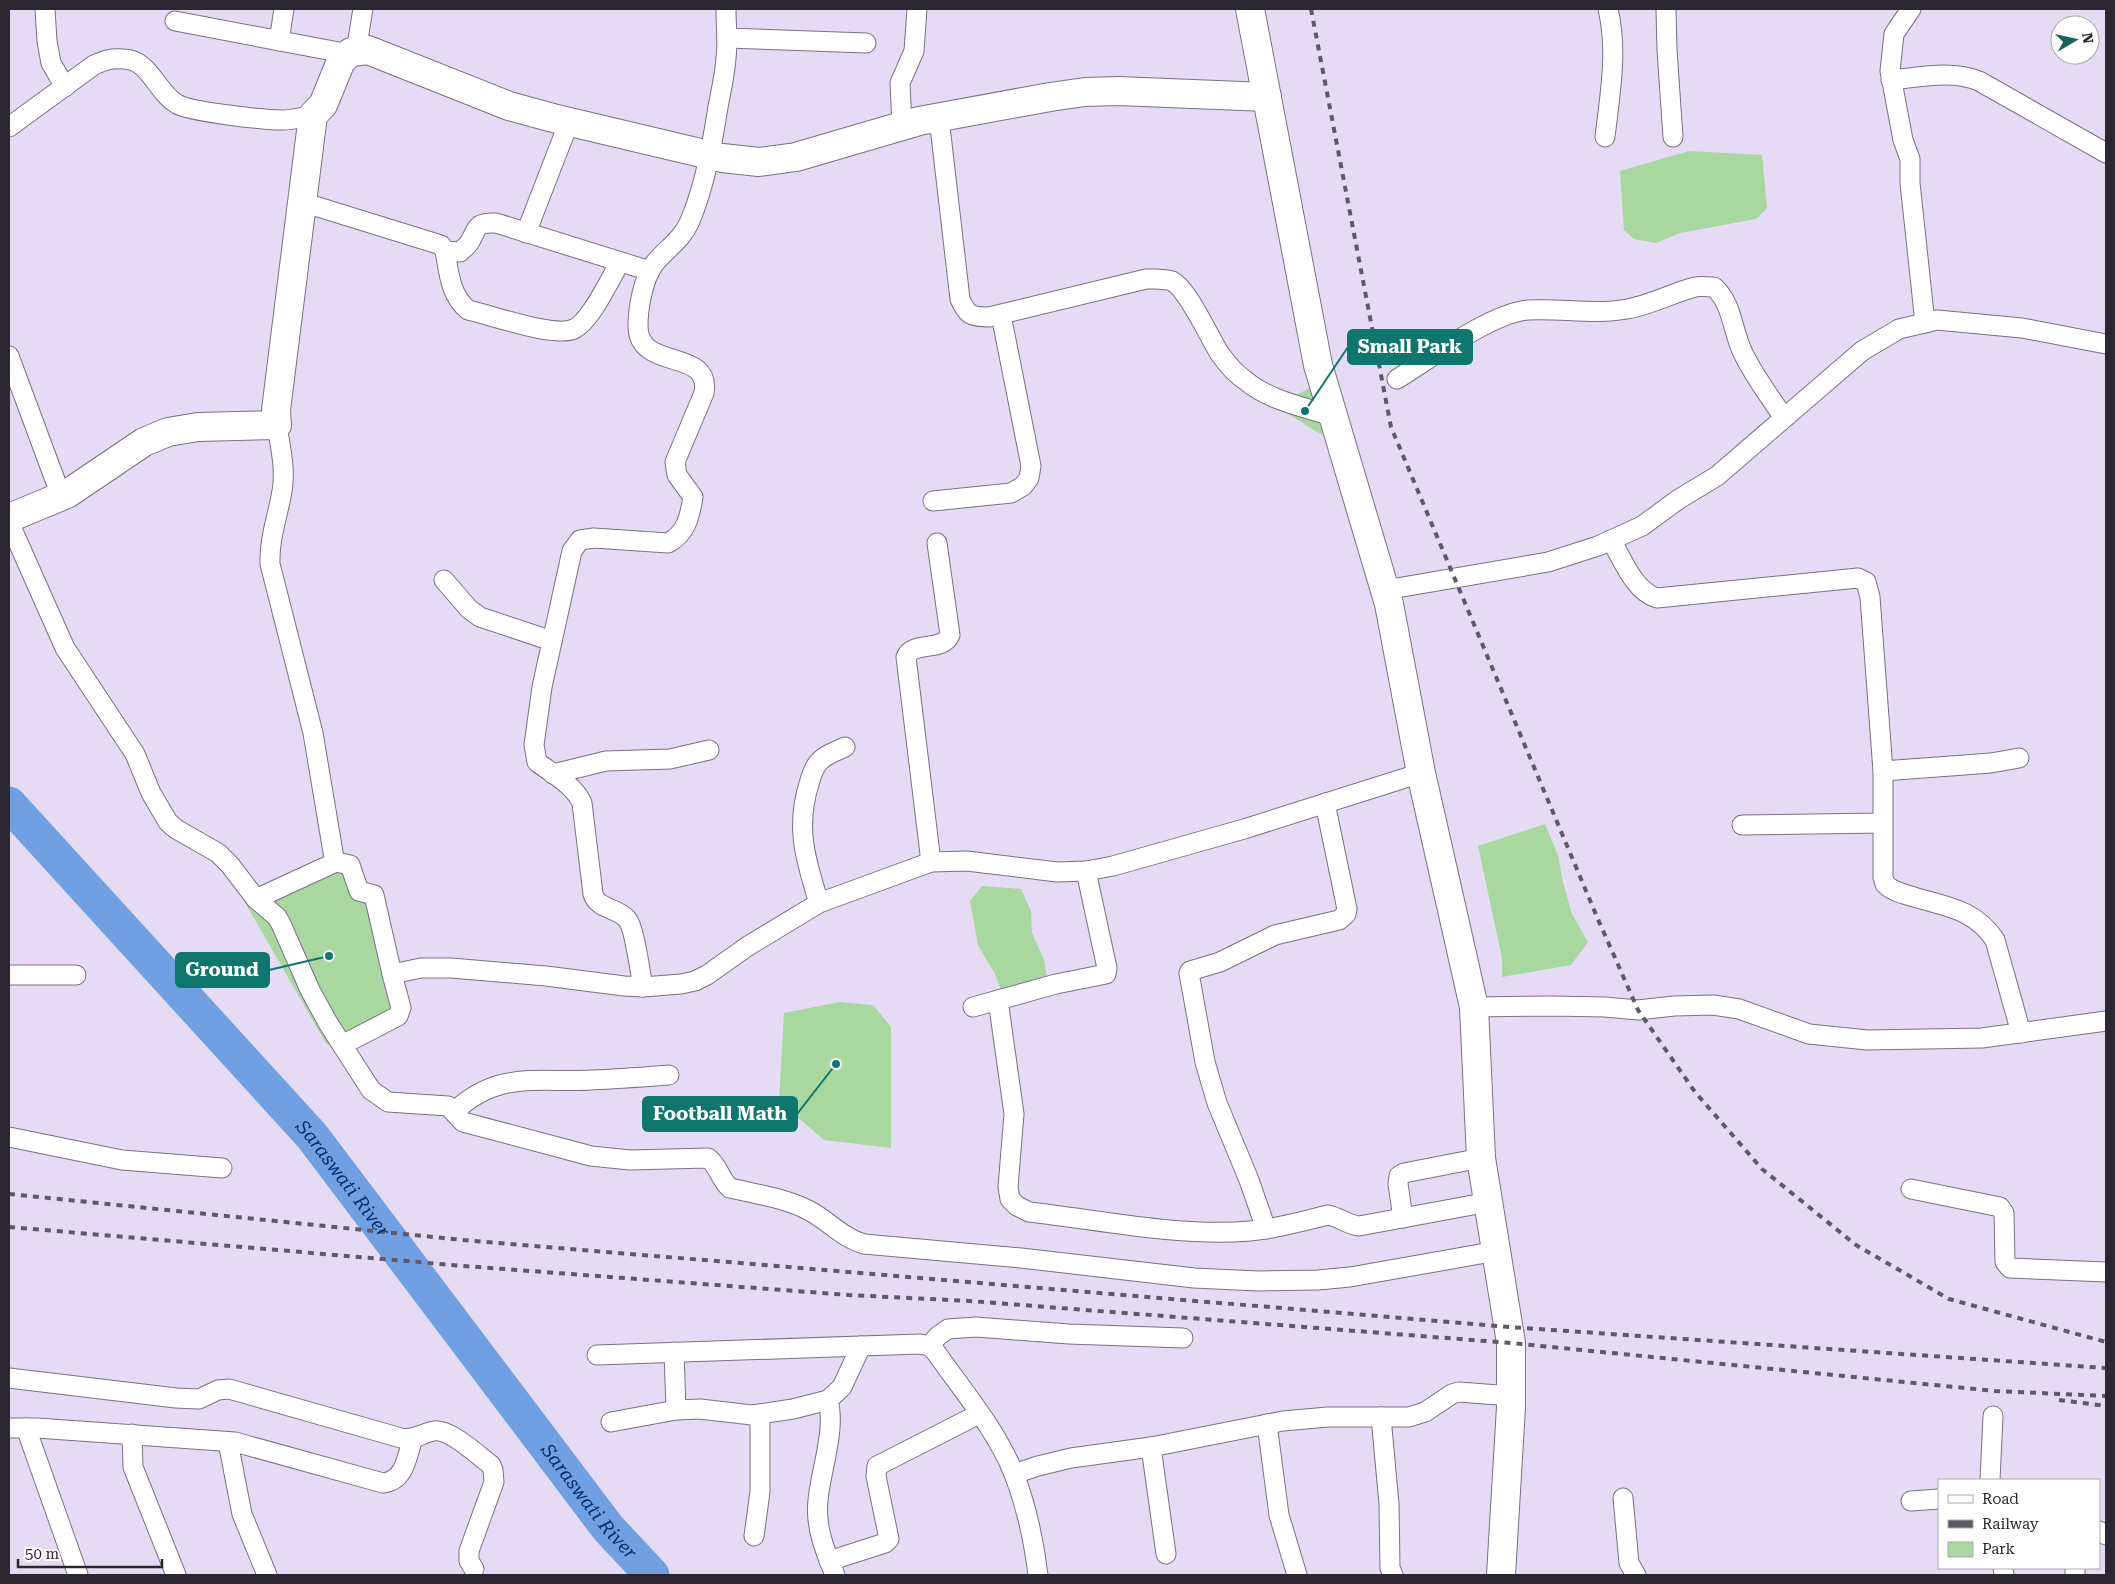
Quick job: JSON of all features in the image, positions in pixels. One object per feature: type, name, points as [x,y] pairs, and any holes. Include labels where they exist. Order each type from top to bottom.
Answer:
[{"type":"street","points":[[45,9],[47,41],[51,63],[65,87]]},
{"type":"street","points":[[279,41],[284,9]]},
{"type":"street","points":[[9,128],[94,65],[108,58],[132,59],[149,71],[171,100],[194,110],[282,120],[313,115],[323,105],[341,61],[352,53],[363,9]]},
{"type":"street","points":[[643,987],[632,930],[627,919],[599,903],[593,894],[582,803],[579,796],[573,789],[537,762],[534,745],[542,687],[572,551],[580,540],[594,538],[668,543],[678,538],[684,530],[691,509],[693,497],[678,475],[675,462],[706,385],[700,372],[691,365],[654,353],[644,347],[639,338],[638,325],[645,282],[650,271],[682,236],[690,220],[710,156],[726,59],[726,9]]},
{"type":"street","points":[[902,126],[900,83],[914,51],[917,9]]},
{"type":"street","points":[[1250,9],[1318,365],[1385,590],[1421,773],[1474,1007],[1482,1158],[1510,1327],[1511,1396],[1501,1575]]},
{"type":"street","points":[[1606,137],[1614,55],[1612,27],[1608,9]]},
{"type":"street","points":[[1666,9],[1666,50],[1673,137]]},
{"type":"street","points":[[1911,9],[1894,34],[1890,71],[1903,140],[1910,159],[1910,183],[1925,323]]},
{"type":"street","points":[[175,20],[279,41],[352,53],[368,50],[509,106],[710,156],[759,162],[796,157],[902,126],[939,118],[1085,92],[1118,91],[1268,97]]},
{"type":"street","points":[[727,38],[866,44]]},
{"type":"street","points":[[1892,80],[1948,75],[1966,76],[1979,81],[2106,153]]},
{"type":"street","points":[[313,115],[276,410],[284,476],[270,547],[270,564],[312,733],[332,853],[336,862]]},
{"type":"street","points":[[939,118],[960,299],[966,311],[975,317],[989,317],[1146,279],[1160,278],[1173,282],[1184,292],[1220,354],[1245,381],[1260,392],[1334,417]]},
{"type":"street","points":[[526,233],[569,122]]},
{"type":"street","points":[[302,202],[437,242],[442,245],[445,251],[454,294],[460,304],[468,310],[560,332],[574,328],[588,316],[620,262]]},
{"type":"street","points":[[445,251],[460,252],[469,244],[474,231],[480,225],[496,223],[650,271]]},
{"type":"street","points":[[1397,379],[1490,321],[1509,314],[1527,310],[1598,312],[1625,310],[1648,305],[1696,287],[1714,287],[1724,296],[1741,351],[1750,368],[1784,418]]},
{"type":"street","points":[[933,501],[1011,493],[1023,486],[1030,478],[1031,466],[1001,314]]},
{"type":"street","points":[[1385,590],[1548,562],[1611,540],[1642,526],[1679,499],[1717,476],[1862,350],[1899,329],[1937,320],[2022,328],[2106,344]]},
{"type":"street","points":[[9,356],[61,496]]},
{"type":"street","points":[[9,518],[61,496],[144,442],[168,432],[198,427],[277,425]]},
{"type":"street","points":[[9,522],[65,648],[135,754],[168,822],[176,829],[218,853],[230,865],[256,899],[277,917],[310,990],[342,1045],[371,1090],[388,1102],[444,1105],[450,1107],[458,1119],[463,1122],[591,1156],[630,1160],[708,1158],[715,1164],[724,1182],[730,1188],[791,1202],[810,1211],[853,1241],[864,1244],[1021,1258],[1194,1278],[1258,1281],[1318,1280],[1350,1277],[1497,1250]]},
{"type":"street","points":[[1611,540],[1640,589],[1648,595],[1657,598],[1858,578],[1866,582],[1870,597],[1883,771],[1883,877],[1886,884],[1899,892],[1968,913],[1988,930],[1995,940],[2021,1033]]},
{"type":"street","points":[[931,862],[906,657],[911,651],[944,642],[950,635],[938,543]]},
{"type":"street","points":[[444,580],[469,609],[480,617],[552,640]]},
{"type":"street","points":[[819,903],[806,863],[802,835],[802,815],[813,772],[819,762],[845,747]]},
{"type":"street","points":[[553,774],[606,761],[664,760],[710,750]]},
{"type":"street","points":[[1883,771],[1991,763],[2019,758]]},
{"type":"street","points":[[392,974],[421,968],[451,968],[643,987],[681,984],[695,981],[819,903],[931,862],[967,861],[1057,872],[1086,871],[1113,866],[1244,829],[1421,773]]},
{"type":"street","points":[[1266,1228],[1249,1180],[1217,1104],[1205,1062],[1189,974],[1190,971],[1220,962],[1275,935],[1339,920],[1346,914],[1347,909],[1324,803]]},
{"type":"street","points":[[1742,825],[1882,823]]},
{"type":"street","points":[[256,899],[336,862],[350,865],[359,891],[374,895],[401,1008],[398,1016],[342,1045]]},
{"type":"street","points":[[972,1007],[1056,984],[1106,974],[1107,968],[1086,871]]},
{"type":"street","points":[[9,975],[76,975]]},
{"type":"street","points":[[998,1000],[1014,1114],[1008,1187],[1010,1199],[1017,1206],[1029,1212],[1171,1229],[1233,1232],[1266,1228],[1328,1215],[1354,1226],[1489,1202]]},
{"type":"street","points":[[1474,1007],[1605,1006],[1638,1010],[1674,1006],[1713,1005],[1739,1009],[1810,1034],[1867,1040],[1982,1038],[2106,1021]]},
{"type":"street","points":[[454,1112],[472,1096],[511,1081],[591,1080],[669,1075]]},
{"type":"street","points":[[9,1138],[122,1160],[222,1168]]},
{"type":"street","points":[[1403,1218],[1398,1184],[1399,1176],[1404,1173],[1482,1158]]},
{"type":"street","points":[[1910,1189],[1996,1204],[2000,1207],[2004,1213],[2005,1262],[2010,1268],[2106,1272]]},
{"type":"street","points":[[929,1346],[942,1332],[948,1329],[976,1327],[1069,1334],[1183,1338]]},
{"type":"street","points":[[597,1354],[920,1344],[929,1346],[935,1351],[994,1436],[1014,1474],[1030,1531],[1038,1575]]},
{"type":"street","points":[[611,1422],[676,1410],[700,1409],[739,1414],[760,1414],[794,1409],[828,1400],[842,1387],[861,1346]]},
{"type":"street","points":[[674,1352],[676,1410]]},
{"type":"street","points":[[9,1378],[176,1398],[199,1399],[218,1390],[229,1389],[409,1440],[433,1431],[446,1433],[491,1465],[494,1470],[494,1482],[468,1551],[469,1561],[476,1573]]},
{"type":"street","points":[[1014,1474],[1072,1458],[1151,1447],[1266,1424],[1328,1417],[1416,1415],[1425,1412],[1452,1394],[1459,1392],[1511,1396]]},
{"type":"street","points":[[828,1400],[831,1418],[818,1501],[818,1526],[832,1568],[885,1543],[889,1539],[890,1535],[876,1476],[878,1464],[978,1414]]},
{"type":"street","points":[[754,1536],[760,1492],[760,1414]]},
{"type":"street","points":[[1990,1479],[1993,1416]]},
{"type":"street","points":[[1381,1417],[1389,1504],[1390,1568],[1393,1575]]},
{"type":"street","points":[[1266,1424],[1279,1515],[1297,1575]]},
{"type":"street","points":[[78,1575],[17,1428],[132,1434],[228,1442],[383,1483],[392,1482],[398,1478],[413,1438]]},
{"type":"street","points":[[132,1434],[133,1467],[176,1575]]},
{"type":"street","points":[[228,1442],[242,1514],[267,1575]]},
{"type":"street","points":[[1151,1447],[1166,1554]]},
{"type":"street","points":[[1622,1498],[1630,1563],[1636,1575]]},
{"type":"street","points":[[1911,1501],[1938,1499]]},
{"type":"green space","points":[[1689,151],[1762,155],[1767,208],[1756,219],[1680,233],[1656,243],[1634,239],[1624,230],[1620,171]]},
{"type":"green space","points":[[1316,385],[1327,413],[1322,435],[1282,410],[1290,398]]},
{"type":"green space","points":[[1545,824],[1558,855],[1572,914],[1588,942],[1571,965],[1502,977],[1502,958],[1478,846]]},
{"type":"green space","points":[[355,859],[399,1011],[327,1045],[244,901]]},
{"type":"green space","points":[[982,886],[1021,889],[1031,911],[1032,933],[1044,960],[1048,983],[1003,996],[995,974],[978,945],[970,901]]},
{"type":"green space","points":[[840,1002],[873,1005],[891,1027],[891,1148],[824,1140],[779,1101],[784,1013]]},
{"type":"waterway","name":"Saraswati River","points":[[9,804],[312,1136],[608,1528],[652,1575]]},
{"type":"railway","points":[[1311,9],[1391,427],[1638,1010],[1695,1092],[1762,1169],[1856,1245],[1949,1299],[2106,1342]]},
{"type":"railway","points":[[9,1194],[463,1240],[1509,1327],[2106,1368]]},
{"type":"railway","points":[[9,1227],[464,1266],[849,1295],[970,1301],[1511,1343],[1995,1391],[2106,1396]]},
{"type":"railway","points":[[2059,1400],[2106,1406]]},
{"type":"place","name":"Small Park","points":[[1305,411]]},
{"type":"place","name":"Ground","points":[[329,956]]},
{"type":"place","name":"Football Math","points":[[836,1064]]}]
